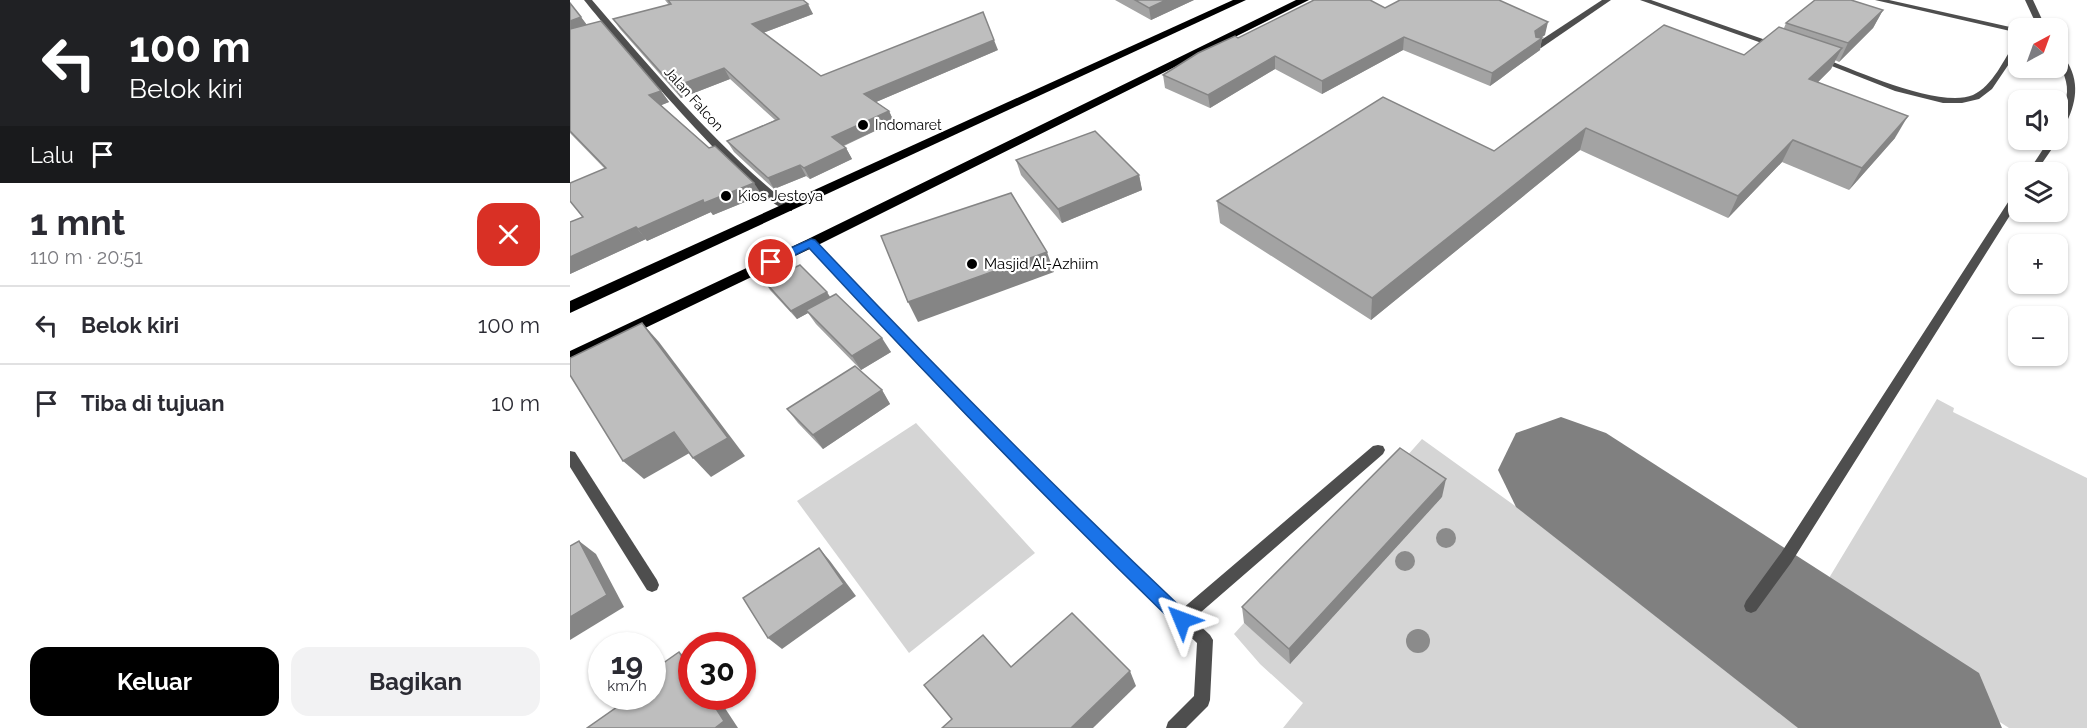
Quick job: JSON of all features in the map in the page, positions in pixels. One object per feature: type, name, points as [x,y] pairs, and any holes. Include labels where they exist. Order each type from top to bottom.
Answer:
[{"type":"highway","points":[[570,307],[1241,0]]},
{"type":"highway","points":[[570,358],[811,243],[1304,0]]},
{"type":"street","name":"Jalan Falcon","points":[[588,0],[701,128],[756,185],[788,209]]},
{"type":"street","points":[[1539,46],[1607,0]]},
{"type":"street","points":[[1644,0],[1780,46]]},
{"type":"street","points":[[1879,0],[2008,29]]},
{"type":"street","points":[[2029,0],[2037,18]]},
{"type":"street","points":[[601,30],[611,27]]},
{"type":"street","points":[[1769,42],[1778,35]]},
{"type":"street","points":[[1813,58],[1935,100],[1957,102],[1976,97],[1989,86],[2008,59]]},
{"type":"street","points":[[2068,69],[2072,86],[2068,109]]},
{"type":"street","points":[[1751,606],[1786,558],[2008,210]]},
{"type":"street","points":[[811,243],[940,381],[1074,516],[1205,640],[1202,700],[1174,728]]},
{"type":"street","points":[[1182,620],[1378,450]]},
{"type":"street","points":[[570,456],[652,585]]},
{"type":"shaded area","points":[[1937,399],[1954,408],[1953,412],[2087,478],[2087,728],[2009,728],[1833,613],[1823,588]]},
{"type":"shaded area","points":[[916,423],[1035,553],[909,653],[797,501]]},
{"type":"shaded area","points":[[1422,439],[1824,728],[1283,728],[1303,703],[1260,664],[1234,634],[1244,623],[1291,663],[1442,497],[1398,466]]},
{"type":"building","points":[[668,0],[803,0],[808,4],[752,24],[821,76],[983,12],[994,40],[864,94],[889,111],[832,137],[846,148],[804,168],[800,165],[768,178],[727,141],[779,119],[724,68],[674,87],[613,19],[671,4]]},
{"type":"building","points":[[1135,0],[1166,0],[1149,8]]},
{"type":"building","points":[[1314,0],[1370,0],[1385,8],[1400,0],[1499,0],[1548,22],[1535,31],[1536,37],[1542,38],[1492,73],[1404,37],[1322,81],[1275,56],[1208,95],[1163,75],[1198,53],[1235,36],[1238,38]]},
{"type":"building","points":[[1815,0],[1851,0],[1883,10],[1848,43],[1786,23]]},
{"type":"building","points":[[570,3],[581,17],[570,21]]},
{"type":"building","points":[[601,21],[661,91],[649,95],[709,148],[715,146],[754,183],[704,203],[703,200],[570,257],[570,222],[583,217],[570,201],[570,183],[606,168],[570,131],[570,29]]},
{"type":"building","points":[[1664,25],[1744,55],[1779,27],[1842,48],[1809,79],[1908,116],[1862,168],[1793,140],[1738,196],[1586,128],[1372,298],[1217,201],[1383,97],[1494,151]]},
{"type":"building","points":[[1095,131],[1139,175],[1058,209],[1016,160]]},
{"type":"building","name":"Masjid Al-Azhiim","points":[[1011,193],[1047,252],[908,302],[881,236]]},
{"type":"building","points":[[800,265],[827,292],[791,311],[765,282]]},
{"type":"building","points":[[836,294],[882,338],[852,356],[806,310]]},
{"type":"building","points":[[642,323],[728,438],[693,458],[674,432],[623,461],[570,375],[570,358]]},
{"type":"building","points":[[855,366],[882,390],[813,435],[787,409]]},
{"type":"building","points":[[1400,448],[1446,479],[1289,649],[1242,607]]},
{"type":"building","points":[[579,541],[607,595],[570,617],[570,546]]},
{"type":"building","points":[[819,548],[844,584],[768,638],[743,598]]},
{"type":"building","points":[[1072,613],[1130,671],[1071,728],[942,728],[952,719],[924,685],[983,635],[1011,667]]},
{"type":"building","points":[[678,653],[678,710],[717,710],[724,721],[715,728],[587,728],[613,710],[666,710],[666,661]]},
{"type":"taxiway","points":[[1561,470],[1924,728]]},
{"type":"place","name":"Indomaret","points":[[863,125]]},
{"type":"place","name":"Kios Jestoya","points":[[726,196]]},
{"type":"place","name":"Masjid Al-Azhiim","points":[[972,264]]},
{"type":"route","points":[[771,262],[811,243],[940,381],[1074,516],[1182,620]]}]
